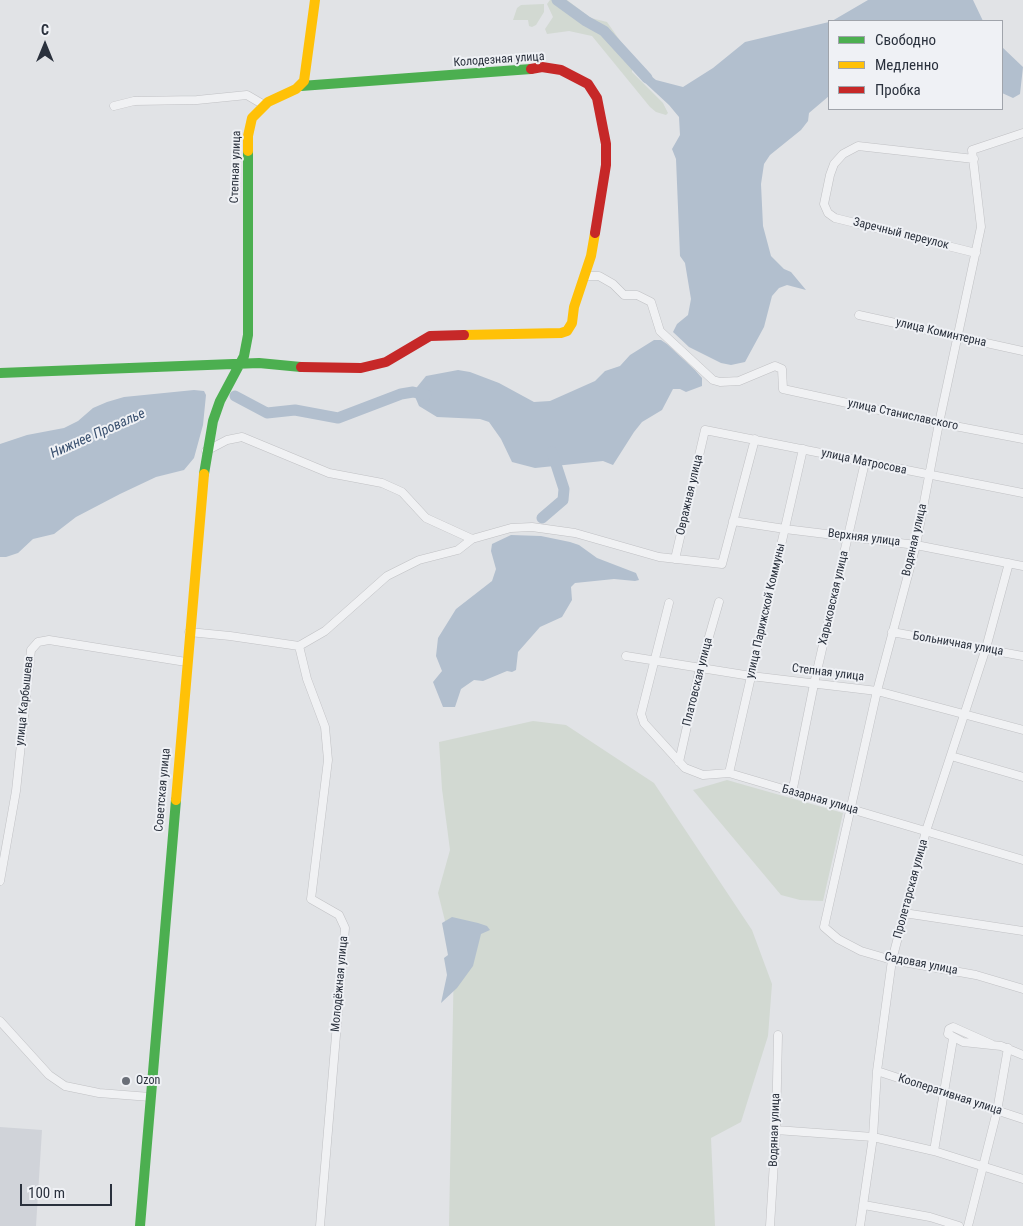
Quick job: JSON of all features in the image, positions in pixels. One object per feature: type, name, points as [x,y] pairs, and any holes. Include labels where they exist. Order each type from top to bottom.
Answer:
[{"type":"street","points":[[301,86],[306,72],[315,0]]},
{"type":"street","name":"Колодезная улица","points":[[301,86],[507,72],[542,67],[561,70],[588,84],[593,89],[597,98],[606,155],[596,231],[585,276]]},
{"type":"street","name":"Степная улица","points":[[240,363],[248,335],[248,136],[252,118],[264,105],[301,86]]},
{"type":"street","points":[[114,106],[134,102],[197,100],[247,95],[254,97],[264,105]]},
{"type":"street","name":"Водяная улица","points":[[824,927],[877,691],[916,545],[939,423],[976,253],[981,216],[972,150],[1023,133]]},
{"type":"street","name":"Заречный переулок","points":[[974,159],[858,146],[843,154],[834,164],[824,204],[828,213],[835,218],[976,253]]},
{"type":"street","points":[[0,373],[240,363],[361,368],[386,362],[415,343],[430,336],[560,333],[567,331],[572,323],[574,307],[585,276]]},
{"type":"street","name":"улица Станиславского","points":[[585,276],[599,276],[613,284],[624,295],[637,294],[651,302],[660,331],[713,380],[720,382],[739,381],[775,366],[782,369],[783,389],[1023,439]]},
{"type":"street","name":"улица Коминтерна","points":[[859,315],[1023,352]]},
{"type":"street","name":"Советская улица","points":[[140,1226],[186,662],[206,451],[220,402],[240,363]]},
{"type":"street","name":"улица Матросова","points":[[705,430],[1023,493]]},
{"type":"street","name":"Овражная улица","points":[[675,559],[705,430]]},
{"type":"street","points":[[206,451],[227,440],[242,437],[329,473],[382,483],[402,492],[426,518],[472,539]]},
{"type":"street","points":[[189,632],[299,646],[325,631],[387,576],[419,560],[458,550],[472,539],[512,528],[539,528],[575,533],[632,551],[675,559],[722,564],[755,439]]},
{"type":"street","name":"улица Парижской Коммуны","points":[[729,773],[803,449]]},
{"type":"street","name":"Харьковская улица","points":[[792,793],[814,684],[865,462]]},
{"type":"street","name":"Верхняя улица","points":[[733,521],[785,530],[916,545],[1023,566]]},
{"type":"street","name":"Пролетарская улица","points":[[860,1226],[872,1137],[877,1071],[892,960],[926,831],[986,648],[1009,563]]},
{"type":"street","name":"Платовская улица","points":[[679,762],[700,668],[719,602]]},
{"type":"street","points":[[655,660],[669,603]]},
{"type":"street","name":"Больничная улица","points":[[892,632],[1023,656]]},
{"type":"street","name":"улица Карбышева","points":[[0,881],[16,791],[31,650],[38,642],[49,640],[186,662]]},
{"type":"street","name":"Молодёжная улица","points":[[299,646],[307,679],[325,728],[328,743],[326,793],[311,899],[340,915],[345,928],[320,1226]]},
{"type":"street","name":"Степная улица","points":[[626,656],[751,676],[877,691],[1023,730]]},
{"type":"street","name":"Базарная улица","points":[[655,660],[641,714],[644,723],[679,762],[691,772],[703,776],[729,773],[1023,860]]},
{"type":"street","points":[[951,756],[1023,777]]},
{"type":"street","points":[[904,913],[1023,931]]},
{"type":"street","name":"Садовая улица","points":[[824,927],[838,939],[854,947],[892,960],[976,975],[1023,989]]},
{"type":"street","points":[[0,1021],[50,1075],[65,1086],[99,1093],[150,1097]]},
{"type":"street","points":[[934,1151],[953,1039],[948,1034],[949,1030],[953,1028],[991,1044],[1008,1048],[1023,1056]]},
{"type":"street","name":"Водяная улица","points":[[770,1226],[776,1130],[778,1035]]},
{"type":"street","points":[[968,1226],[997,1111],[1008,1048]]},
{"type":"street","name":"Кооперативная улица","points":[[877,1071],[1023,1119]]},
{"type":"street","points":[[776,1130],[872,1137],[934,1151],[983,1168],[1023,1179]]},
{"type":"street","points":[[864,1205],[930,1217],[959,1226]]},
{"type":"shaded area","points":[[550,0],[567,0],[591,18],[607,22],[633,59],[632,72],[663,103],[668,113],[666,115],[656,112],[650,107],[592,36],[569,31],[547,34],[545,29],[553,17],[547,4]]},
{"type":"shaded area","points":[[544,4],[544,12],[536,25],[529,26],[528,20],[513,20],[517,8],[521,5]]},
{"type":"shaded area","points":[[533,721],[566,725],[654,783],[752,930],[772,984],[768,1036],[741,1122],[711,1138],[715,1226],[449,1226],[454,957],[438,893],[450,850],[442,789],[439,742]]},
{"type":"shaded area","points":[[727,780],[843,813],[823,901],[800,900],[781,895],[693,790]]},
{"type":"shaded area","points":[[0,1127],[42,1130],[36,1226],[0,1226]]},
{"type":"water","points":[[868,0],[973,0],[983,20],[834,20]]},
{"type":"water","points":[[828,22],[828,97],[809,113],[808,121],[801,130],[770,155],[764,164],[761,184],[763,226],[771,256],[784,269],[791,272],[806,290],[787,285],[779,288],[772,296],[764,327],[745,362],[731,365],[721,363],[689,347],[673,332],[677,324],[688,315],[691,299],[685,263],[680,256],[676,159],[672,149],[680,135],[679,117],[642,80],[636,72],[636,68],[641,68],[656,80],[683,87],[713,68],[745,42]]},
{"type":"water","points":[[1003,48],[1023,67],[1020,94],[1013,98],[1003,93]]},
{"type":"water","points":[[654,340],[661,340],[667,344],[695,370],[702,378],[702,386],[686,392],[680,389],[673,389],[662,410],[642,422],[613,465],[603,461],[535,468],[512,462],[501,439],[489,422],[480,419],[437,417],[419,406],[413,392],[426,376],[458,370],[470,372],[499,383],[534,402],[550,401],[595,381],[605,371],[620,366],[630,355]]},
{"type":"water","points":[[194,390],[204,391],[206,395],[203,425],[194,458],[184,470],[156,477],[120,494],[76,517],[54,534],[33,539],[18,553],[0,557],[0,444],[27,435],[64,428],[78,421],[93,408],[124,397]]},
{"type":"water","points":[[511,535],[541,536],[579,545],[597,558],[636,573],[639,580],[614,579],[575,583],[571,587],[572,600],[562,617],[540,627],[518,652],[516,670],[512,672],[507,671],[483,681],[474,680],[461,689],[455,707],[443,707],[433,682],[442,671],[436,656],[438,638],[456,609],[492,581],[496,569],[491,551],[492,544]]},
{"type":"water","points":[[452,917],[487,926],[490,930],[481,934],[473,966],[457,988],[441,1003],[447,975],[444,958],[448,955],[442,923]]},
{"type":"waterway","points":[[557,0],[586,21],[604,31],[647,78]]},
{"type":"waterway","name":"Нижнее Провалье","points":[[235,396],[267,413],[295,410],[338,418],[401,394],[413,392],[426,395]]},
{"type":"waterway","points":[[542,518],[563,500],[564,489],[552,452]]},
{"type":"traffic: fast","points":[[301,86],[531,69]]},
{"type":"traffic: fast","points":[[204,474],[213,421],[220,401],[244,356],[248,335],[248,151]]},
{"type":"traffic: fast","points":[[0,373],[259,363],[301,367]]},
{"type":"traffic: fast","points":[[140,1226],[176,800]]},
{"type":"traffic: slow","points":[[248,151],[248,136],[252,118],[268,102],[296,89],[304,81],[315,0]]},
{"type":"traffic: slow","points":[[464,335],[561,333],[567,331],[572,323],[574,307],[591,256],[595,233]]},
{"type":"traffic: slow","points":[[176,800],[204,474]]},
{"type":"traffic: jam","points":[[531,69],[542,67],[561,70],[588,84],[597,98],[606,144],[606,165],[595,233]]},
{"type":"traffic: jam","points":[[301,367],[361,368],[386,362],[430,336],[464,335]]},
{"type":"place","name":"Ozon","points":[[126,1081]]}]
